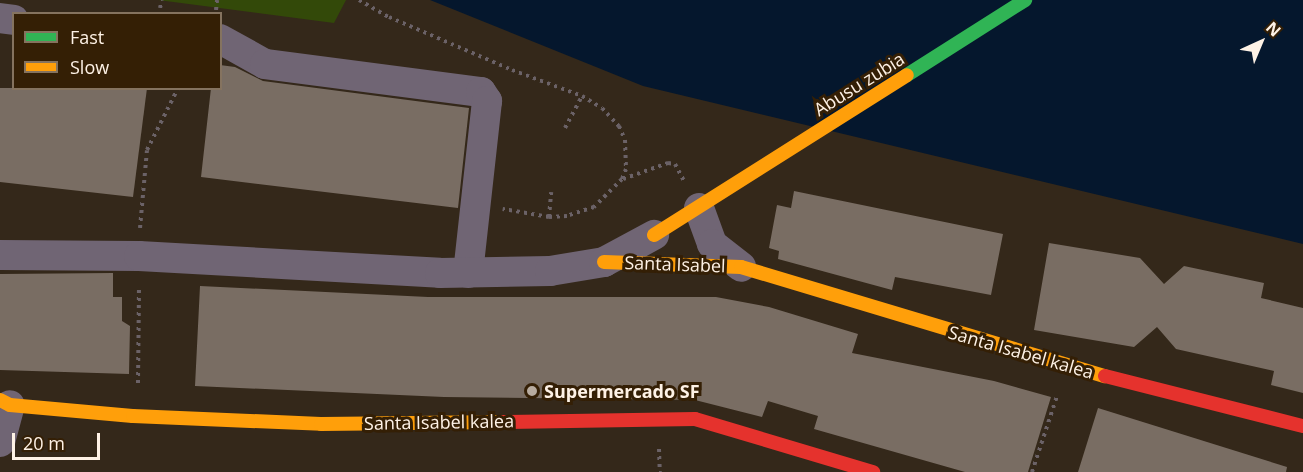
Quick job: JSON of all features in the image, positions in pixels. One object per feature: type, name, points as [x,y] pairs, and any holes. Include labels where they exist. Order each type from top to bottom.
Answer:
[{"type":"street","name":"Abusu zubia","points":[[654,235],[1025,0]]},
{"type":"street","points":[[222,40],[265,64],[481,92],[487,102],[468,273]]},
{"type":"street","name":"Santa Isabel","points":[[706,203],[712,244],[741,267]]},
{"type":"street","points":[[0,255],[139,256],[468,273],[550,271],[604,262],[654,235]]},
{"type":"street","name":"Santa Isabel","points":[[604,262],[741,267]]},
{"type":"street","name":"Santa Isabel kalea","points":[[741,267],[1067,366],[1303,426]]},
{"type":"street","points":[[0,442],[5,402]]},
{"type":"street","name":"Santa Isabel kalea","points":[[5,402],[134,416],[321,424],[695,419],[873,472]]},
{"type":"path","points":[[160,8],[162,0]]},
{"type":"path","points":[[359,0],[389,17],[512,70],[582,96],[602,108],[619,126],[627,157],[622,179]]},
{"type":"path","points":[[138,240],[147,150],[177,90]]},
{"type":"path","points":[[565,128],[582,96]]},
{"type":"path","points":[[474,206],[549,217],[567,216],[594,207],[622,179],[668,163],[675,164],[706,203]]},
{"type":"path","points":[[549,217],[551,192]]},
{"type":"path","points":[[138,383],[139,277]]},
{"type":"path","points":[[1032,472],[1067,366]]},
{"type":"path","points":[[658,442],[660,472]]},
{"type":"green space","points":[[158,0],[346,0],[334,23]]},
{"type":"water","points":[[430,0],[1303,0],[1303,244],[643,86]]},
{"type":"building","points":[[222,65],[235,67],[263,81],[469,108],[458,208],[201,177],[211,90],[222,90]]},
{"type":"building","points":[[0,88],[12,88],[12,90],[147,90],[133,197],[0,182]]},
{"type":"building","points":[[794,191],[1003,234],[991,295],[895,277],[892,290],[778,259],[779,251],[769,248],[777,205],[791,208]]},
{"type":"building","points":[[1049,243],[1140,258],[1164,284],[1184,266],[1264,283],[1261,298],[1303,308],[1303,393],[1271,385],[1274,371],[1176,349],[1157,327],[1134,347],[1034,330]]},
{"type":"building","points":[[113,273],[113,297],[122,297],[122,321],[130,326],[129,374],[0,370],[0,274]]},
{"type":"building","points":[[200,286],[428,297],[716,297],[769,307],[858,334],[852,353],[994,381],[1051,397],[1028,472],[965,472],[814,429],[818,416],[768,401],[762,417],[695,400],[444,397],[195,386]]},
{"type":"building","points":[[1098,408],[1287,467],[1286,472],[1078,472]]},
{"type":"traffic: fast","points":[[907,75],[1025,0]]},
{"type":"traffic: slow","points":[[654,235],[907,75]]},
{"type":"traffic: slow","points":[[604,262],[741,267],[1105,376]]},
{"type":"traffic: slow","points":[[0,400],[10,405],[133,416],[321,424],[503,422]]},
{"type":"traffic: jam","points":[[1105,376],[1303,426]]},
{"type":"traffic: jam","points":[[503,422],[695,419],[873,472]]},
{"type":"place","name":"Supermercado SF","points":[[532,391]]}]
